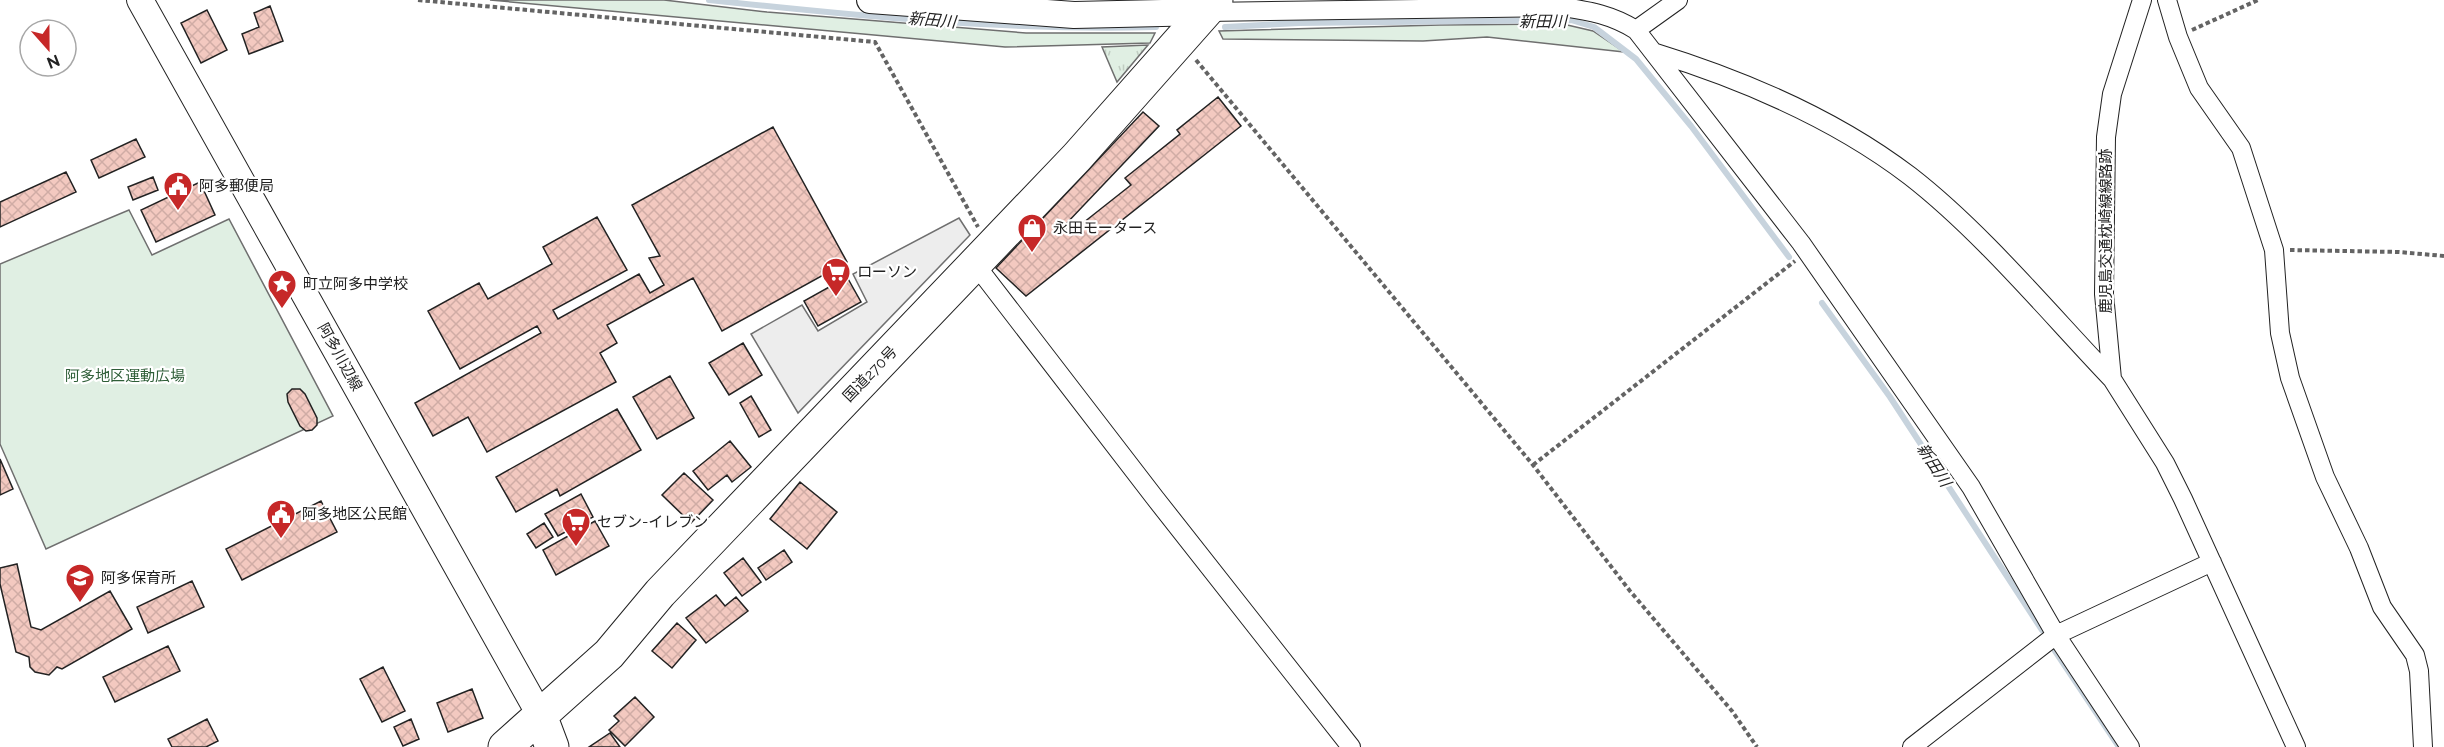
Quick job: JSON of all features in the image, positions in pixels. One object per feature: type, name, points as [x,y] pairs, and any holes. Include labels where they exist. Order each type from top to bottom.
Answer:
[{"type":"highway","name":"国道270号","points":[[505,747],[609,654],[660,593],[1077,157],[1211,6]]},
{"type":"highway","points":[[540,715],[552,747]]},
{"type":"main road","name":"阿多川辺線","points":[[140,0],[540,715]]},
{"type":"main road","points":[[870,0],[1070,7],[1211,6]]},
{"type":"street","points":[[1636,30],[1678,0]]},
{"type":"street","name":"鹿児島交通枕崎線線路跡","points":[[2142,0],[2112,94],[2106,137],[2104,294],[2112,379],[2165,463],[2296,747]]},
{"type":"street","points":[[2167,0],[2178,37],[2199,88],[2241,148],[2274,250],[2280,333],[2290,378],[2325,477],[2359,548],[2382,607],[2415,655],[2419,671],[2423,747]]},
{"type":"street","points":[[1211,6],[1563,7],[1597,12],[1617,18],[1636,30],[1807,252],[1971,487],[2055,635],[2130,747]]},
{"type":"street","points":[[1653,52],[1799,108],[1854,138],[1910,177],[1965,225],[2112,379]]},
{"type":"street","points":[[983,256],[1155,498],[1351,747]]},
{"type":"street","points":[[1912,747],[2055,635],[2212,562]]},
{"type":"path","points":[[418,0],[875,42],[983,256]]},
{"type":"path","points":[[2178,37],[2258,0]]},
{"type":"path","points":[[1179,40],[1533,465],[1630,591],[1732,711],[1757,747]]},
{"type":"path","points":[[2274,250],[2399,252],[2444,256]]},
{"type":"path","points":[[1533,465],[1807,252]]},
{"type":"green space","points":[[490,0],[664,0],[767,12],[1026,33],[1155,33],[1150,43],[1005,47]]},
{"type":"green space","points":[[1563,24],[1593,31],[1624,52],[1487,37],[1423,41],[1223,39],[1219,31],[1440,25]]},
{"type":"green space","points":[[1148,45],[1117,82],[1102,47]]},
{"type":"green space","name":"阿多地区運動広場","points":[[129,210],[152,255],[229,219],[333,416],[46,549],[0,444],[0,264]]},
{"type":"shaded area","points":[[959,218],[970,235],[798,413],[751,334],[802,305],[818,331],[867,302],[853,274]]},
{"type":"building","points":[[270,6],[283,41],[249,54],[242,34],[259,27],[254,13]]},
{"type":"building","points":[[207,10],[227,50],[201,63],[181,23]]},
{"type":"building","points":[[1218,97],[1241,126],[1026,296],[996,268],[1143,112],[1159,126],[1064,226],[1069,234],[1131,185],[1125,178],[1180,134],[1177,130]]},
{"type":"building","points":[[773,127],[847,262],[722,331],[693,278],[607,325],[617,343],[600,353],[616,382],[487,452],[468,417],[433,436],[415,403],[541,333],[537,326],[460,369],[428,311],[479,283],[488,299],[552,264],[543,247],[597,217],[627,270],[553,310],[558,319],[639,274],[650,293],[664,285],[649,258],[660,256],[632,205]]},
{"type":"building","points":[[136,139],[145,157],[99,178],[91,160]]},
{"type":"building","points":[[66,172],[76,192],[0,227],[0,202]]},
{"type":"building","points":[[153,177],[158,190],[133,200],[128,187]]},
{"type":"building","name":"阿多郵便局","points":[[200,182],[215,215],[156,242],[141,210]]},
{"type":"building","points":[[847,277],[861,302],[818,326],[804,301]]},
{"type":"building","points":[[743,343],[762,375],[729,395],[709,363]]},
{"type":"building","points":[[670,376],[694,418],[657,439],[633,397]]},
{"type":"building","points":[[292,389],[300,389],[305,394],[317,418],[317,425],[312,430],[306,431],[300,426],[288,402],[287,394]]},
{"type":"building","points":[[751,396],[771,430],[759,437],[740,403]]},
{"type":"building","points":[[617,409],[641,450],[560,496],[557,489],[516,512],[496,477]]},
{"type":"building","points":[[730,441],[751,467],[732,482],[727,475],[708,490],[693,471]]},
{"type":"building","points":[[0,459],[13,489],[0,495]]},
{"type":"building","points":[[684,473],[713,500],[691,523],[662,495]]},
{"type":"building","points":[[800,482],[837,512],[807,549],[770,519]]},
{"type":"building","points":[[581,494],[593,517],[558,536],[545,514]]},
{"type":"building","name":"阿多地区公民館","points":[[321,501],[337,532],[242,580],[226,549]]},
{"type":"building","name":"セブン-イレブン","points":[[595,521],[609,546],[556,575],[543,550]]},
{"type":"building","points":[[544,523],[553,537],[536,548],[527,534]]},
{"type":"building","points":[[784,550],[792,562],[766,580],[758,568]]},
{"type":"building","points":[[743,558],[761,582],[742,596],[724,573]]},
{"type":"building","points":[[17,564],[31,627],[41,630],[110,591],[132,629],[62,669],[57,667],[49,675],[35,672],[30,667],[29,657],[16,652],[0,584],[0,568]]},
{"type":"building","points":[[192,581],[204,607],[148,633],[137,607]]},
{"type":"building","points":[[716,595],[725,606],[736,597],[748,611],[706,643],[686,618]]},
{"type":"building","points":[[677,623],[696,640],[672,668],[652,651]]},
{"type":"building","points":[[168,646],[180,671],[115,702],[103,677]]},
{"type":"building","points":[[383,667],[405,711],[382,722],[360,679]]},
{"type":"building","points":[[472,689],[483,718],[448,732],[437,703]]},
{"type":"building","points":[[635,697],[654,717],[625,746],[609,730],[619,721],[614,716]]},
{"type":"building","points":[[207,719],[218,741],[206,747],[172,747],[168,739]]},
{"type":"building","points":[[411,719],[419,739],[403,746],[394,727]]},
{"type":"building","points":[[610,733],[620,747],[589,747]]},
{"type":"waterway","name":"新田川","points":[[709,0],[932,21],[1044,27],[1156,27]]},
{"type":"waterway","name":"新田川","points":[[1225,27],[1299,23],[1571,20],[1594,27],[1636,59],[1691,126],[1789,257]]},
{"type":"waterway","name":"新田川","points":[[1822,303],[1890,397],[2042,630]]},
{"type":"waterway","name":"新田川","points":[[2055,651],[2119,747]]},
{"type":"place","name":"阿多郵便局","points":[[178,212]]},
{"type":"place","name":"永田モータース","points":[[1032,254]]},
{"type":"place","name":"ローソン","points":[[836,298]]},
{"type":"place","name":"町立阿多中学校","points":[[282,310]]},
{"type":"place","name":"阿多地区公民館","points":[[281,540]]},
{"type":"place","name":"セブン-イレブン","points":[[576,548]]},
{"type":"place","name":"阿多保育所","points":[[80,604]]}]
